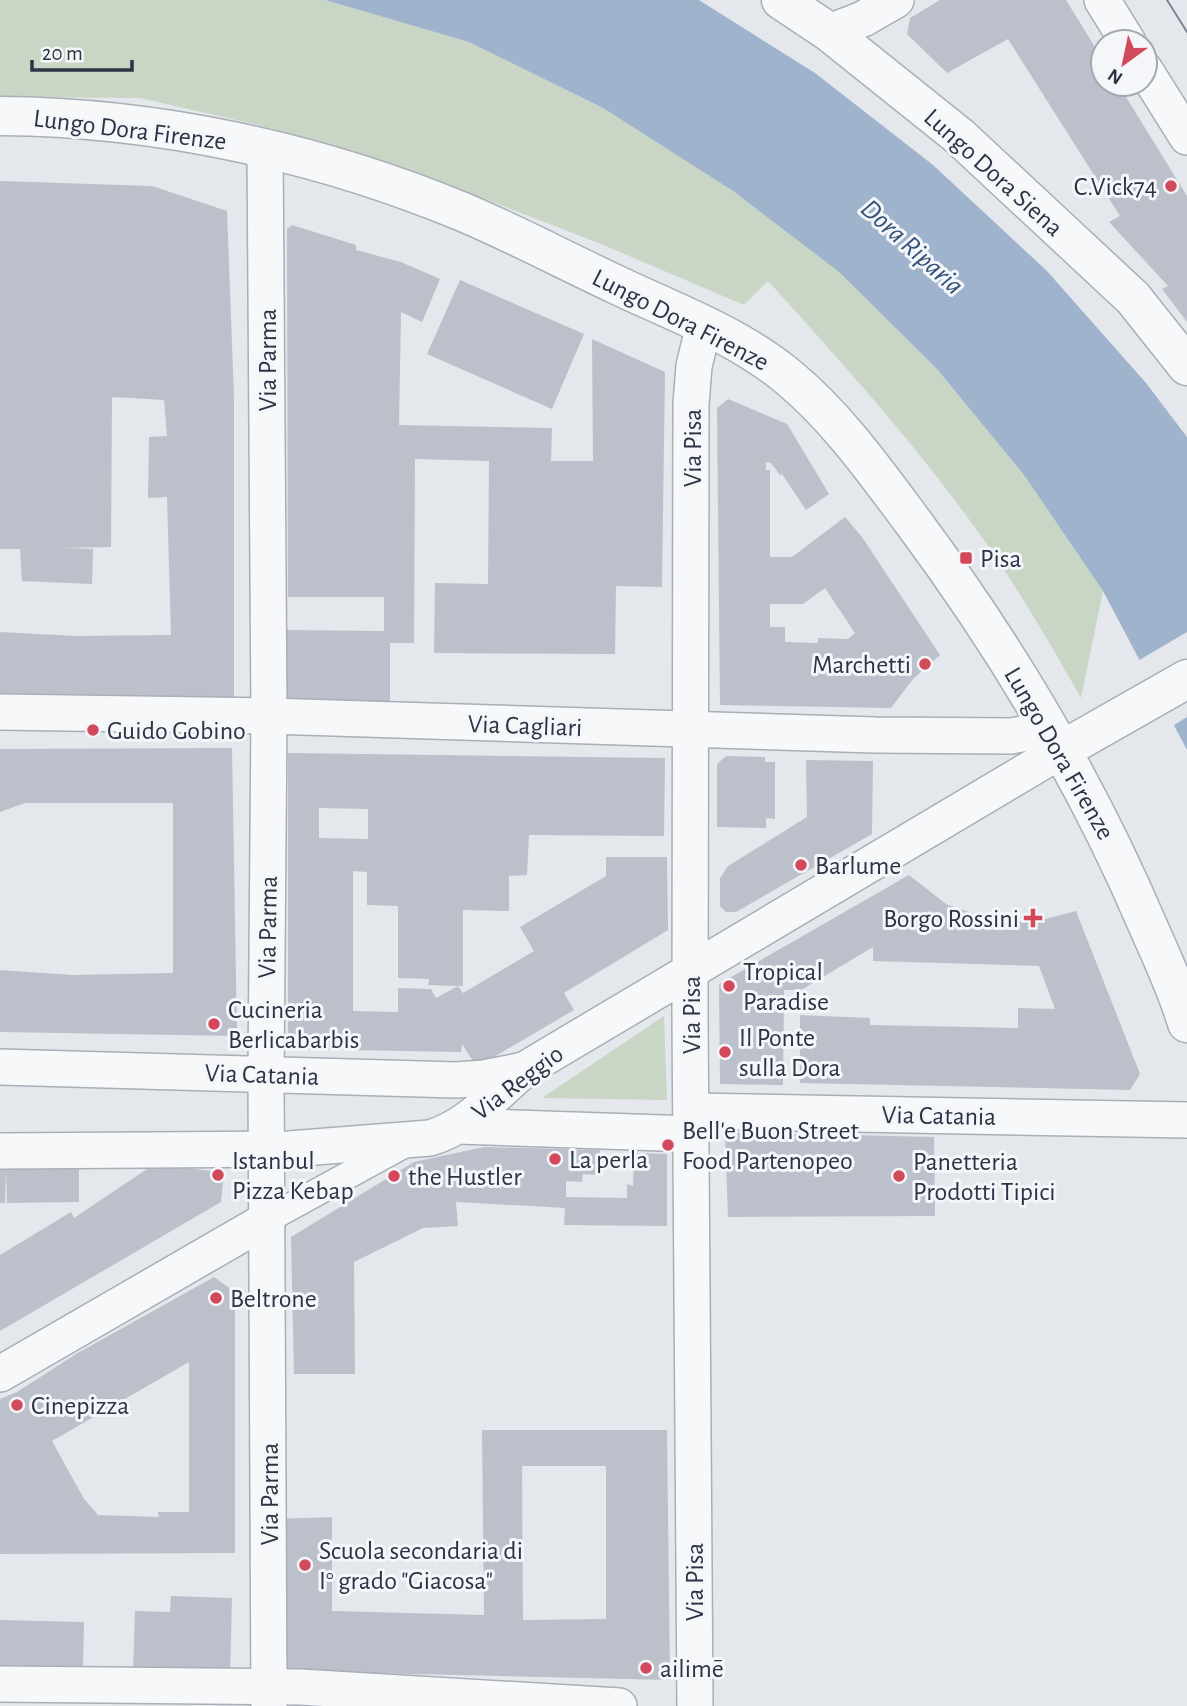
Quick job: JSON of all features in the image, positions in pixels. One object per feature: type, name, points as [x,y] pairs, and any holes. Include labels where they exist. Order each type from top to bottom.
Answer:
[{"type":"street","name":"Lungo Dora Siena","points":[[781,0],[829,32],[959,136],[1133,298],[1187,366]]},
{"type":"street","points":[[829,32],[863,19],[896,0]]},
{"type":"street","points":[[1102,0],[1119,28]]},
{"type":"street","points":[[1159,92],[1187,137]]},
{"type":"street","name":"Lungo Dora Firenze","points":[[0,116],[156,127],[265,148],[360,176],[463,212],[704,326],[768,361],[810,396],[833,421],[946,567],[1068,738],[1179,994],[1187,1023]]},
{"type":"street","name":"Via Parma","points":[[265,148],[270,716],[265,1074],[269,1697]]},
{"type":"street","name":"Via Pisa","points":[[695,1706],[690,969],[691,404],[694,366],[704,326]]},
{"type":"street","points":[[1068,738],[1187,679]]},
{"type":"street","name":"Via Cagliari","points":[[0,712],[270,716],[692,731],[1068,738]]},
{"type":"street","name":"Via Reggio","points":[[0,1374],[268,1219],[413,1140],[446,1133],[459,1126],[524,1070],[1068,738]]},
{"type":"street","name":"Via Catania","points":[[0,1067],[456,1080],[524,1070]]},
{"type":"street","name":"Via Catania","points":[[459,1126],[1187,1120]]},
{"type":"street","points":[[0,1151],[266,1150],[413,1140]]},
{"type":"street","points":[[0,1684],[269,1697],[619,1706]]},
{"type":"green space","points":[[0,0],[325,0],[469,42],[603,108],[733,191],[839,272],[937,369],[1024,475],[1103,591],[1081,698],[1015,586],[947,490],[872,398],[768,281],[744,305],[601,244],[418,173],[258,125],[140,98],[0,97]]},
{"type":"green space","points":[[664,1016],[667,1100],[542,1098]]},
{"type":"water","name":"Dora Riparia","points":[[325,0],[699,0],[815,73],[933,165],[1047,271],[1146,383],[1187,437],[1187,750],[1103,591],[1024,475],[937,369],[839,272],[733,191],[603,108],[469,42]]},
{"type":"pier","points":[[1187,632],[1187,717],[1171,727],[1136,662]]},
{"type":"building","points":[[940,0],[1066,0],[1089,37],[1089,98],[1127,98],[1187,196],[1187,322],[1162,289],[1168,286],[1109,222],[1120,216],[1008,39],[947,73],[907,34],[910,18]]},
{"type":"building","points":[[0,181],[152,186],[227,211],[234,397],[234,698],[0,695],[0,632],[75,636],[171,635],[167,497],[148,498],[149,437],[167,436],[164,400],[112,397],[111,547],[62,548],[93,549],[92,584],[22,581],[20,549],[0,549]]},
{"type":"building","points":[[292,225],[356,245],[356,250],[401,262],[440,279],[422,322],[401,312],[399,425],[552,428],[551,461],[593,461],[592,339],[665,372],[662,587],[616,586],[615,654],[434,653],[435,583],[488,584],[489,461],[415,459],[414,643],[390,643],[390,702],[286,700],[285,630],[384,631],[384,597],[288,597],[287,229]]},
{"type":"building","points":[[460,280],[584,334],[552,409],[427,354]]},
{"type":"building","points":[[728,399],[787,424],[829,494],[806,510],[782,474],[780,475],[771,463],[766,462],[766,470],[770,470],[770,557],[792,557],[845,517],[862,537],[940,655],[913,679],[891,708],[720,705],[717,408]],"holes":[[[825,588],[855,633],[848,639],[818,638],[818,643],[785,642],[785,627],[770,627],[770,604],[803,604]]]},
{"type":"building","points":[[232,748],[237,1036],[0,1032],[0,970],[72,975],[173,973],[173,803],[25,803],[0,812],[0,749]]},
{"type":"building","points":[[288,753],[665,758],[664,836],[529,835],[527,875],[509,876],[509,911],[463,910],[463,986],[458,986],[463,993],[534,951],[520,927],[606,876],[606,857],[667,857],[668,930],[564,993],[574,1010],[477,1067],[462,1044],[461,1052],[288,1049]],"holes":[[[319,808],[368,809],[368,839],[319,838]],[[353,871],[367,872],[367,905],[398,906],[398,978],[429,979],[428,985],[458,986],[436,998],[431,989],[398,988],[398,1012],[353,1011]]]},
{"type":"building","points":[[726,756],[765,757],[765,762],[775,762],[775,819],[766,818],[766,828],[717,827],[717,764]]},
{"type":"building","points":[[806,760],[873,761],[872,834],[736,912],[726,912],[720,906],[720,878],[728,866],[807,817]]},
{"type":"building","points":[[909,875],[946,904],[991,920],[1034,922],[1076,911],[1140,1074],[1130,1090],[800,1083],[800,1015],[870,1018],[870,1025],[1018,1028],[1018,1008],[1055,1009],[1039,966],[873,961],[873,947],[801,990],[784,990],[783,1085],[720,1084],[719,984]]},
{"type":"building","points":[[725,1132],[934,1137],[935,1216],[728,1217]]},
{"type":"building","points":[[484,1147],[600,1150],[599,1175],[583,1174],[582,1182],[566,1181],[566,1197],[627,1198],[627,1184],[633,1186],[634,1153],[667,1154],[667,1226],[564,1225],[565,1208],[456,1202],[458,1226],[423,1228],[354,1262],[355,1374],[294,1374],[291,1237],[414,1162]]},
{"type":"building","points":[[0,1159],[79,1161],[79,1202],[7,1203],[6,1169],[5,1203],[0,1203]]},
{"type":"building","points":[[153,1165],[224,1172],[221,1202],[0,1331],[0,1255],[71,1212],[74,1218]]},
{"type":"building","points":[[214,1277],[235,1292],[235,1553],[0,1554],[0,1399],[17,1392],[76,1354]],"holes":[[[189,1362],[189,1512],[158,1512],[159,1517],[98,1515],[84,1499],[52,1441]]]},
{"type":"building","points":[[482,1430],[667,1430],[670,1680],[280,1671],[277,1519],[332,1517],[332,1611],[484,1615]],"holes":[[[522,1466],[606,1466],[606,1619],[523,1620]]]},
{"type":"building","points":[[171,1596],[232,1598],[230,1677],[133,1674],[135,1611],[170,1612]]},
{"type":"building","points":[[0,1620],[84,1622],[83,1669],[0,1667]]},
{"type":"tram line","points":[[1167,0],[1187,32]]},
{"type":"place","name":"C.Vick74","points":[[1171,186]]},
{"type":"place","name":"Pisa","points":[[966,558]]},
{"type":"place","name":"Marchetti","points":[[925,664]]},
{"type":"place","name":"Guido Gobino","points":[[93,730]]},
{"type":"place","name":"Barlume","points":[[801,865]]},
{"type":"place","name":"Borgo Rossini","points":[[1033,918]]},
{"type":"place","name":"Tropical Paradise","points":[[729,986]]},
{"type":"place","name":"Cucineria Berlicabarbis","points":[[214,1024]]},
{"type":"place","name":"Il Ponte sulla Dora","points":[[725,1052]]},
{"type":"place","name":"Bell'e Buon Street Food Partenopeo","points":[[668,1145]]},
{"type":"place","name":"La perla","points":[[555,1159]]},
{"type":"place","name":"Istanbul Pizza Kebap","points":[[218,1175]]},
{"type":"place","name":"the Hustler","points":[[394,1176]]},
{"type":"place","name":"Panetteria Prodotti Tipici","points":[[899,1176]]},
{"type":"place","name":"Beltrone","points":[[216,1298]]},
{"type":"place","name":"Cinepizza","points":[[17,1405]]},
{"type":"place","name":"Scuola secondaria di I° grado \"Giacosa\"","points":[[305,1565]]},
{"type":"place","name":"ailimē","points":[[646,1668]]}]
